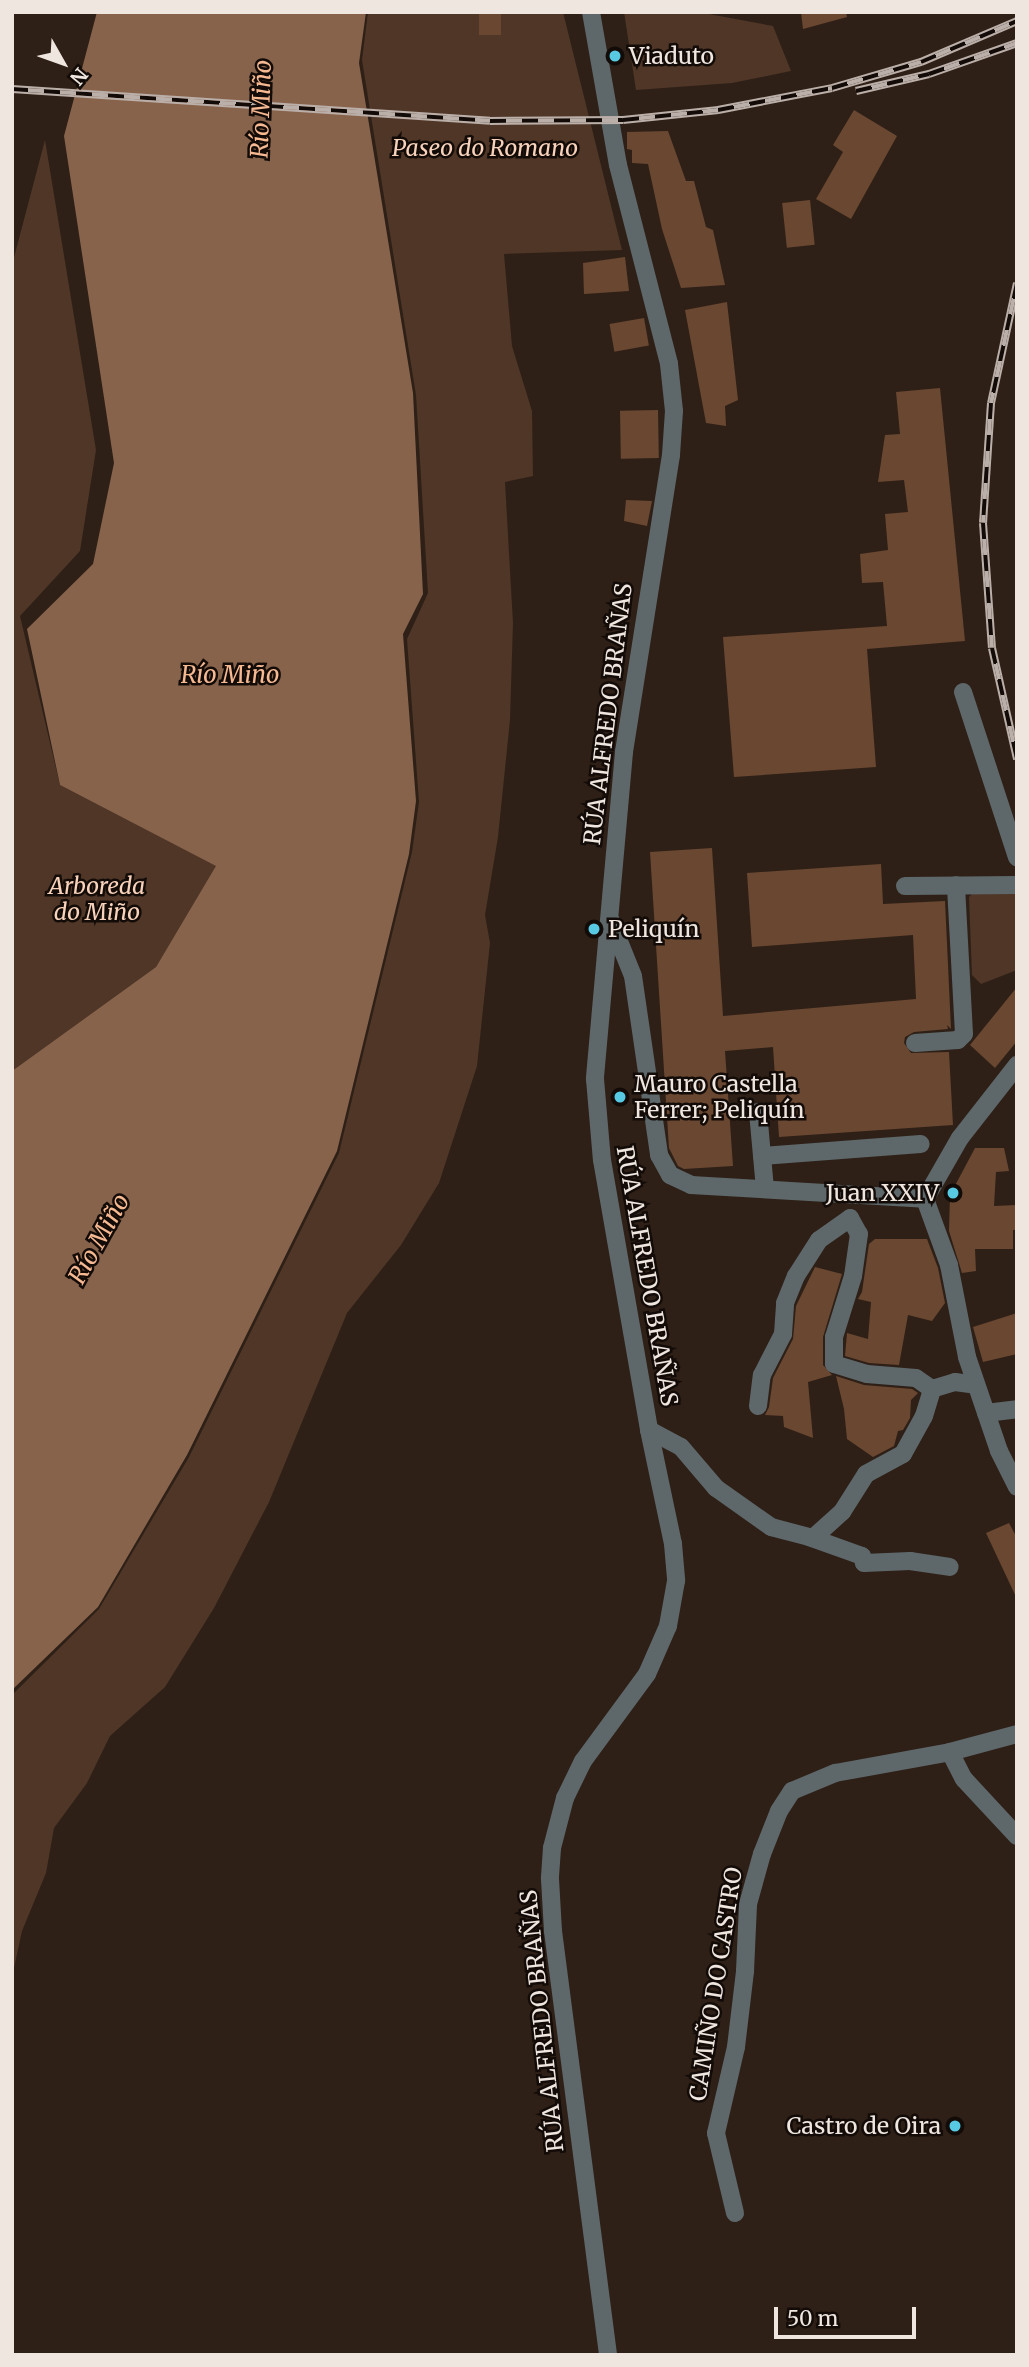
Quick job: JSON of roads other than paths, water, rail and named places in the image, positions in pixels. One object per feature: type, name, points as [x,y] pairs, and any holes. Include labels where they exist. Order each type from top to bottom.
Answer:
[{"type":"street","name":"RÚA ALFREDO BRAÑAS","points":[[591,12],[618,165],[669,364],[674,411],[671,455],[624,752],[597,1042],[597,1123],[649,1430],[673,1544],[674,1602],[668,1626],[647,1674],[573,1778],[557,1825],[550,1879],[555,1944],[608,2355]]},
{"type":"street","points":[[962,692],[1017,857]]},
{"type":"street","points":[[915,1043],[958,1040],[964,1034],[957,885]]},
{"type":"street","points":[[905,886],[1017,885]]},
{"type":"street","points":[[609,915],[633,976],[663,1166],[670,1175],[691,1185],[861,1193],[925,1199]]},
{"type":"street","points":[[1017,1065],[960,1138],[925,1199],[949,1265],[967,1357],[986,1413],[1017,1488]]},
{"type":"street","points":[[758,1112],[765,1189]]},
{"type":"street","points":[[762,1156],[921,1144]]},
{"type":"street","points":[[758,1405],[762,1376],[783,1334],[785,1303],[796,1276],[819,1240],[850,1219],[861,1193]]},
{"type":"street","points":[[850,1219],[859,1234],[853,1276],[834,1337],[834,1364],[867,1374],[916,1378],[932,1390]]},
{"type":"street","points":[[932,1390],[955,1382],[976,1385]]},
{"type":"street","points":[[809,1537],[813,1538],[842,1512],[866,1474],[903,1454],[923,1416],[932,1390]]},
{"type":"street","points":[[986,1413],[1017,1409]]},
{"type":"street","points":[[649,1430],[681,1447],[716,1488],[771,1527],[862,1556],[864,1563],[910,1561],[950,1567]]},
{"type":"street","name":"CAMIÑO DO CASTRO","points":[[735,2213],[716,2133],[736,2047],[745,1971],[748,1904],[761,1854],[779,1811],[792,1791],[835,1773],[950,1752],[1017,1734]]},
{"type":"street","points":[[950,1752],[964,1779],[1017,1836]]},
{"type":"water","name":"Río Miño","points":[[97,12],[366,12],[359,63],[413,393],[423,594],[403,634],[416,801],[409,854],[337,1151],[187,1455],[98,1607],[12,1690],[12,1071],[156,967],[216,866],[60,785],[27,629],[93,564],[114,463],[64,136]]},
{"type":"railway","points":[[12,89],[490,121],[623,120],[718,110],[832,88],[921,62],[1017,21]]},
{"type":"railway","points":[[856,91],[929,74],[1017,43]]},
{"type":"railway","points":[[1017,283],[991,403],[983,523],[992,648],[1017,759]]},
{"type":"place","name":"Viaduto","points":[[615,56]]},
{"type":"place","name":"Peliquín","points":[[594,929]]},
{"type":"place","name":"Mauro Castella Ferrer; Peliquín","points":[[620,1097]]},
{"type":"place","name":"Juan XXIV","points":[[953,1193]]},
{"type":"place","name":"Castro de Oira","points":[[955,2126]]},
{"type":"park label","name":"Paseo do Romano","points":[[485,148]]},
{"type":"park label","name":"Arboreda do Miño","points":[[97,899]]}]
